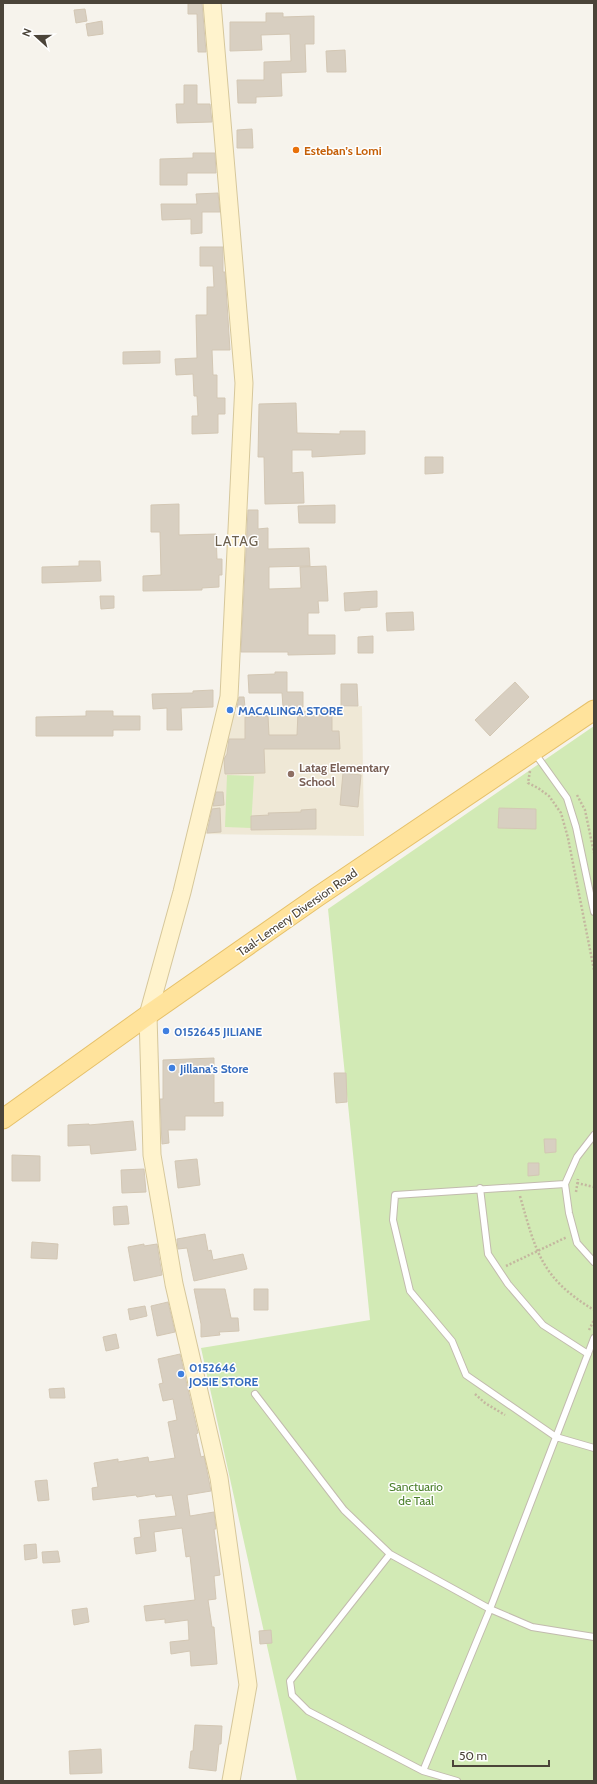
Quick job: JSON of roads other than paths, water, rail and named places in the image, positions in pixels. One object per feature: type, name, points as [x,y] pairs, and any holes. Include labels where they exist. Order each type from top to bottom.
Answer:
[{"type":"main road","name":"Taal-Lemery Diversion Road","points":[[3,1119],[148,1015],[594,710]]},
{"type":"street","points":[[212,3],[244,383],[229,697],[182,892],[148,1015],[152,1155],[174,1284],[219,1478],[248,1685],[231,1781]]},
{"type":"lane","points":[[533,751],[566,798],[576,827],[594,912]]},
{"type":"lane","points":[[594,1135],[577,1158],[565,1184],[569,1213],[577,1243],[594,1262]]},
{"type":"lane","points":[[565,1184],[480,1188],[395,1195],[393,1220],[410,1291],[452,1341],[466,1375],[556,1437],[594,1448]]},
{"type":"lane","points":[[480,1188],[488,1254],[508,1284],[543,1325],[588,1354]]},
{"type":"lane","points":[[423,1771],[490,1609],[594,1338]]},
{"type":"lane","points":[[255,1394],[344,1510],[390,1554],[442,1584],[490,1609],[532,1627],[594,1637]]},
{"type":"lane","points":[[390,1554],[290,1681],[292,1695],[308,1711],[423,1771],[457,1781]]},
{"type":"place","name":"Esteban’s Lomi","points":[[296,150]]},
{"type":"place","name":"MACALINGA STORE","points":[[230,710]]},
{"type":"place","name":"Latag Elementary School","points":[[291,774]]},
{"type":"place","name":"0152645 JILIANE","points":[[166,1031]]},
{"type":"place","name":"Jillana's Store","points":[[172,1068]]},
{"type":"place","name":"0152646 JOSIE STORE","points":[[181,1374]]},
{"type":"district","name":"LATAG","points":[[237,541]]},
{"type":"park label","name":"Sanctuario de Taal","points":[[416,1493]]}]
